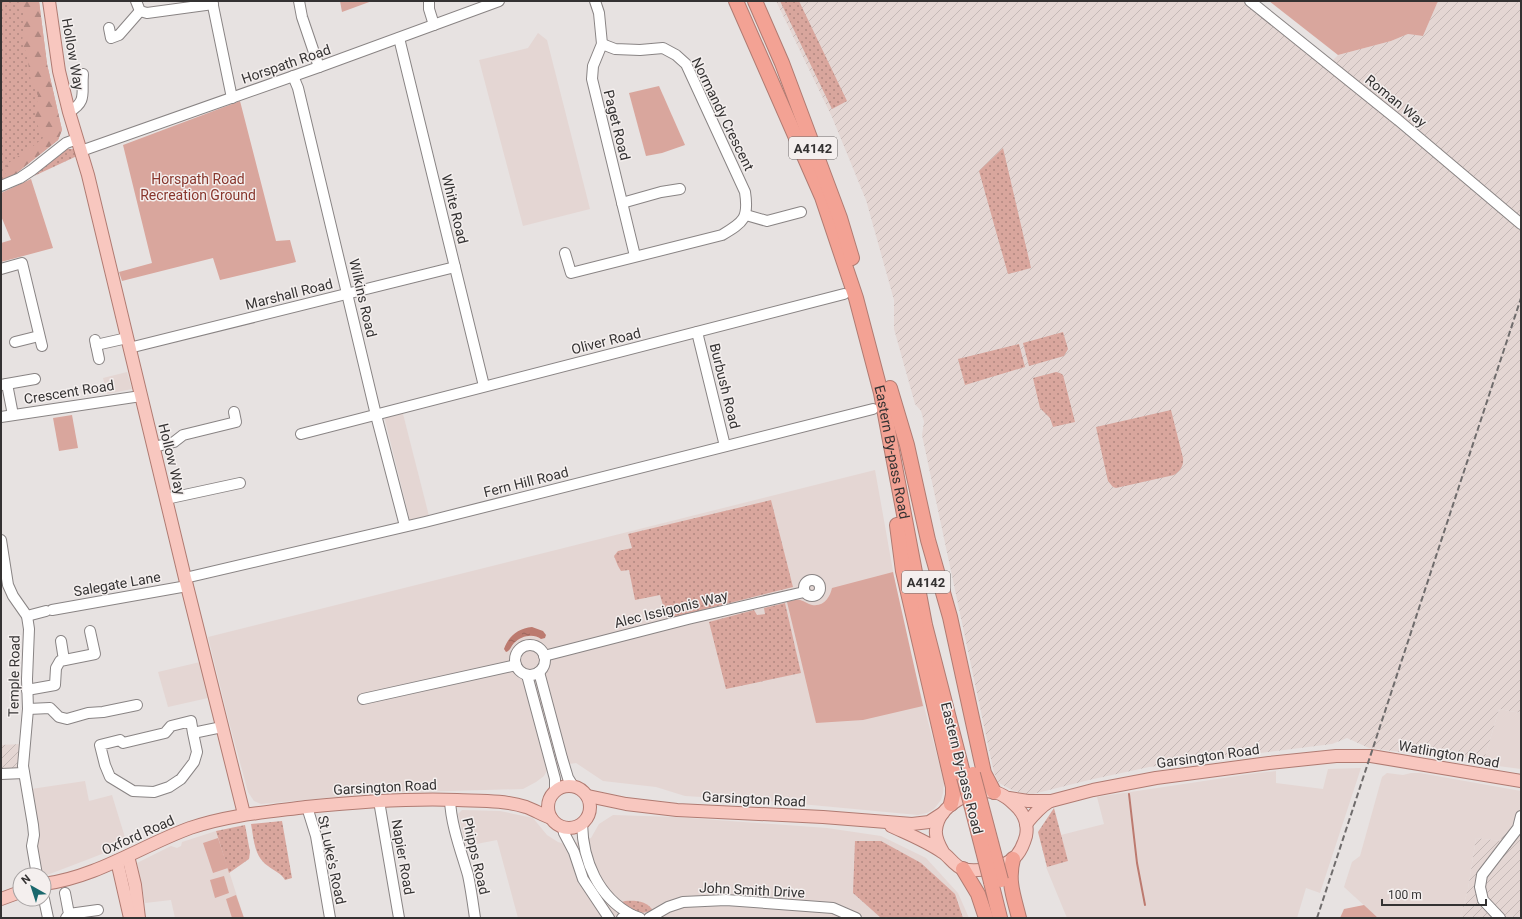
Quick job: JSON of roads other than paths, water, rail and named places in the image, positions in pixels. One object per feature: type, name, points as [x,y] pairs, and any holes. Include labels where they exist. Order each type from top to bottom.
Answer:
[{"type":"highway","name":"Eastern By-pass Road","points":[[736,1],[822,197],[853,291],[881,393],[925,626],[969,775]]},
{"type":"highway","name":"Eastern By-pass Road","points":[[755,1],[782,63],[840,218],[890,388],[934,623],[969,775],[996,881],[1010,918]]},
{"type":"highway","points":[[890,388],[909,451],[928,540],[950,617],[984,773],[994,792]]},
{"type":"highway","points":[[896,473],[894,490],[895,508],[903,571],[952,787],[953,795],[947,809]]},
{"type":"highway","points":[[1013,859],[1010,871],[1011,886],[1020,918]]},
{"type":"highway","points":[[963,869],[978,894],[986,918]]},
{"type":"highway","name":"Eastern By-pass Road","points":[[996,881],[1000,918]]},
{"type":"main road","name":"Hollow Way","points":[[49,1],[55,50],[69,112],[81,151],[244,814]]},
{"type":"main road","name":"Garsington Road","points":[[1051,801],[1125,783],[1181,774],[1302,759],[1372,756]]},
{"type":"main road","name":"Watlington Road","points":[[1372,756],[1521,781]]},
{"type":"main road","points":[[586,819],[591,807],[588,796],[582,790],[573,786],[564,786],[551,796],[548,803],[548,811],[551,818],[556,824],[563,828],[572,829],[602,808],[626,804]]},
{"type":"main road","points":[[943,852],[937,841],[937,822],[947,809],[965,796],[982,791],[994,792],[1009,798],[1028,801],[1051,801]]},
{"type":"main road","points":[[588,796],[626,804]]},
{"type":"main road","points":[[880,821],[920,839],[943,852],[963,869],[982,870],[1003,865],[1013,859],[1024,844],[1026,824],[1021,811],[1009,798]]},
{"type":"main road","name":"Garsington Road","points":[[244,814],[379,801],[450,800],[492,801],[527,807],[551,818]]},
{"type":"main road","points":[[1026,824],[1035,812],[1051,801]]},
{"type":"main road","name":"Garsington Road","points":[[527,807],[548,803]]},
{"type":"main road","name":"Garsington Road","points":[[626,804],[740,814],[912,824],[929,822],[947,809]]},
{"type":"main road","name":"Oxford Road","points":[[52,882],[76,878],[190,828],[244,814]]},
{"type":"main road","points":[[128,856],[135,884],[139,918]]},
{"type":"main road","points":[[117,861],[130,918]]},
{"type":"main road","points":[[1,899],[12,895]]},
{"type":"street","points":[[298,1],[319,67]]},
{"type":"street","points":[[429,1],[429,9],[434,25]]},
{"type":"street","name":"Horspath Road","points":[[81,151],[294,76],[499,1]]},
{"type":"street","name":"Paget Road","points":[[595,1],[599,13],[602,44],[593,66],[592,79],[635,256]]},
{"type":"street","points":[[743,1],[744,19]]},
{"type":"street","name":"Roman Way","points":[[1250,1],[1398,120],[1521,224]]},
{"type":"street","points":[[109,28],[111,38],[119,35],[138,6],[147,14],[212,3],[232,98]]},
{"type":"street","name":"White Road","points":[[399,38],[484,386]]},
{"type":"street","name":"Normandy Crescent","points":[[602,44],[616,49],[640,50],[663,48],[676,55],[686,64],[745,192],[747,206],[746,216]]},
{"type":"street","name":"Hollow Way","points":[[69,112],[80,105],[83,99],[83,74]]},
{"type":"street","name":"Wilkins Road","points":[[294,76],[348,294],[376,415],[405,526]]},
{"type":"street","points":[[1,186],[26,174],[66,143],[77,139]]},
{"type":"street","points":[[622,203],[680,189]]},
{"type":"street","points":[[565,253],[567,274],[722,234],[736,227],[746,216],[767,221],[801,212]]},
{"type":"street","points":[[1,269],[22,263],[42,346]]},
{"type":"street","name":"Marshall Road","points":[[99,359],[95,343],[128,343],[348,294],[455,267]]},
{"type":"street","name":"Oliver Road","points":[[301,434],[844,294]]},
{"type":"street","name":"Burbush Road","points":[[697,332],[725,446]]},
{"type":"street","points":[[15,342],[40,336]]},
{"type":"street","points":[[13,415],[4,384],[35,379]]},
{"type":"street","name":"Crescent Road","points":[[1,417],[141,396]]},
{"type":"street","name":"Fern Hill Road","points":[[186,582],[873,409]]},
{"type":"street","points":[[154,447],[174,442],[183,435],[236,422],[234,412]]},
{"type":"street","points":[[166,499],[240,483]]},
{"type":"street","name":"Temple Road","points":[[1,540],[5,586],[27,616],[29,629],[27,690],[28,709],[23,759],[33,825],[32,846],[36,867]]},
{"type":"street","name":"Salegate Lane","points":[[27,616],[186,582]]},
{"type":"street","name":"Alec Issigonis Way","points":[[544,656],[681,621],[804,592]]},
{"type":"street","points":[[27,690],[55,685],[56,668],[60,661],[96,654],[90,631]]},
{"type":"street","points":[[61,641],[64,660]]},
{"type":"street","points":[[526,646],[535,646],[544,656],[544,665],[539,672],[531,675],[527,675],[520,671],[516,665],[516,655],[526,646]]},
{"type":"street","points":[[363,699],[516,665]]},
{"type":"street","points":[[539,672],[562,758],[568,778],[573,786]]},
{"type":"street","points":[[527,675],[555,779],[555,792]]},
{"type":"street","points":[[28,709],[50,708],[60,717],[68,719],[88,713],[103,712],[137,705]]},
{"type":"street","points":[[191,722],[193,733],[197,752],[194,762],[181,779],[169,787],[154,792],[132,791],[110,777],[100,745],[120,740],[123,743],[165,733],[171,726],[191,722]]},
{"type":"street","points":[[193,733],[222,727]]},
{"type":"street","points":[[1,774],[24,773]]},
{"type":"street","name":"Phipps Road","points":[[450,800],[458,841],[468,877],[475,918]]},
{"type":"street","name":"Napier Road","points":[[379,801],[399,918]]},
{"type":"street","name":"St Luke's Road","points":[[307,807],[314,828],[330,918]]},
{"type":"street","points":[[1500,918],[1484,900],[1480,887],[1482,875],[1518,828],[1521,816]]},
{"type":"street","points":[[586,819],[584,844],[588,862],[596,880],[615,904],[631,917]]},
{"type":"street","points":[[563,828],[574,852],[583,879],[609,918]]},
{"type":"street","points":[[65,892],[68,916],[98,910]]},
{"type":"street","name":"John Smith Drive","points":[[649,918],[668,907],[683,902],[718,900],[833,908],[856,918]]},
{"type":"street","points":[[46,907],[48,918]]},
{"type":"water","points":[[532,627],[543,631],[546,635],[545,638],[541,639],[534,636],[524,637],[513,644],[506,652],[504,649],[514,634],[522,629]]},
{"type":"waterway","points":[[1129,794],[1137,863],[1145,905]]},
{"type":"railway","points":[[1317,918],[1521,298]]},
{"type":"park label","name":"Horspath Road Recreation Ground","points":[[198,188]]}]
